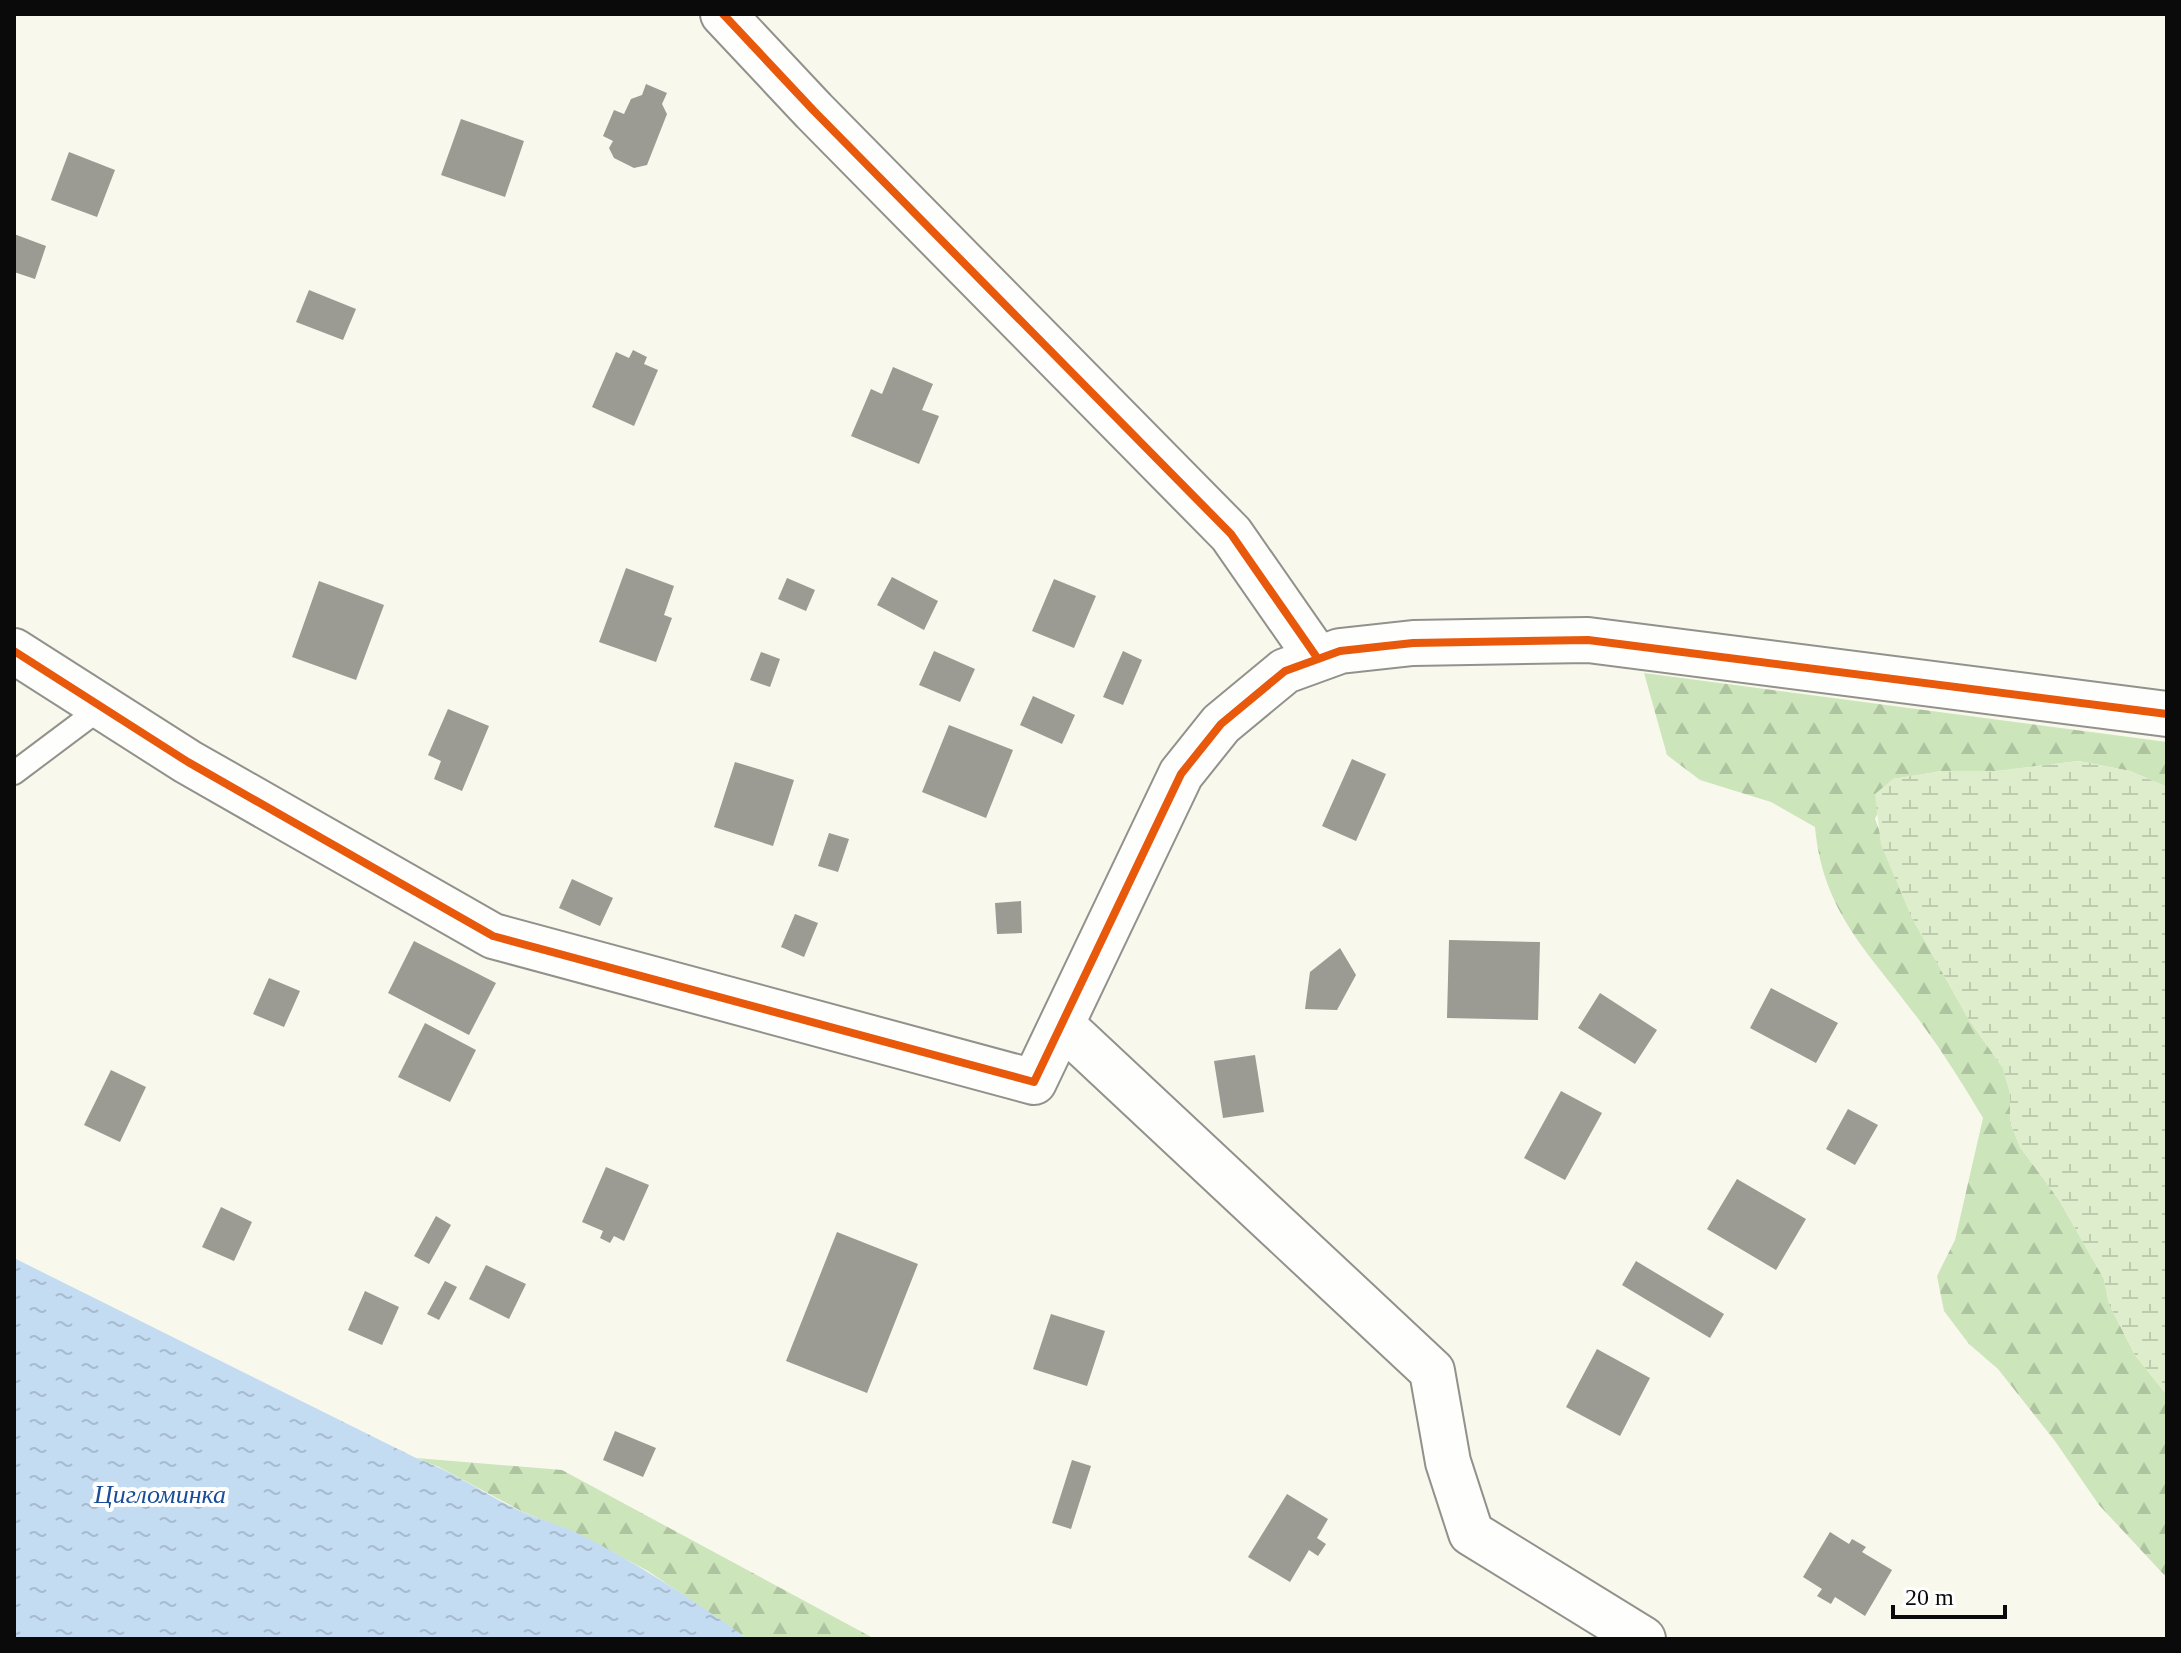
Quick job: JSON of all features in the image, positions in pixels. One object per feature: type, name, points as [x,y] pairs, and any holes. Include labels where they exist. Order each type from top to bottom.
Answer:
[{"type":"street","points":[[723,14],[814,111],[1231,534],[1318,659]]},
{"type":"street","points":[[14,651],[188,762],[493,936],[1034,1082],[1181,774],[1221,724],[1285,671],[1340,651],[1413,643],[1588,640],[2167,714]]},
{"type":"street","points":[[1062,1025],[1432,1371],[1448,1462],[1471,1533],[1643,1639]]},
{"type":"lane","points":[[14,773],[102,707]]},
{"type":"green space","points":[[1644,673],[2167,742],[2167,787],[2130,771],[2079,761],[1997,771],[1942,771],[1893,779],[1875,819],[1911,916],[1969,1020],[2003,1068],[2010,1093],[2010,1122],[2020,1147],[2059,1200],[2104,1279],[2109,1304],[2135,1355],[2167,1395],[2167,1578],[2099,1505],[2055,1441],[1998,1369],[1969,1344],[1944,1311],[1937,1276],[1955,1240],[1983,1118],[1938,1047],[1839,911],[1820,858],[1815,827],[1771,802],[1700,780],[1667,755]]},
{"type":"green space","points":[[2079,761],[2130,771],[2167,787],[2167,1395],[2135,1355],[2109,1304],[2104,1279],[2059,1200],[2020,1147],[2010,1122],[2010,1093],[2003,1068],[1969,1020],[1911,916],[1881,845],[1875,794],[1893,779],[1942,771],[1997,771]]},
{"type":"green space","points":[[416,1458],[562,1470],[875,1639],[748,1639],[648,1571],[576,1533],[523,1512]]},
{"type":"water","name":"Цигломинка","points":[[14,1258],[444,1470],[511,1507],[571,1530],[600,1545],[665,1583],[748,1639],[14,1639]]},
{"type":"building","points":[[646,84],[667,93],[662,104],[667,114],[647,165],[634,168],[614,158],[609,148],[613,141],[603,136],[614,110],[624,114],[631,99],[642,95]]},
{"type":"building","points":[[461,119],[524,141],[505,197],[441,175]]},
{"type":"building","points":[[69,152],[115,170],[97,217],[51,200]]},
{"type":"building","points":[[14,234],[46,246],[35,279],[14,272]]},
{"type":"building","points":[[309,290],[356,309],[343,340],[296,322]]},
{"type":"building","points":[[633,350],[647,357],[644,364],[658,370],[634,426],[592,407],[616,352],[629,358]]},
{"type":"building","points":[[893,367],[933,384],[922,410],[939,416],[919,464],[851,436],[871,389],[882,394]]},
{"type":"building","points":[[626,568],[674,586],[664,615],[672,618],[656,662],[599,642]]},
{"type":"building","points":[[892,577],[938,601],[924,630],[877,605]]},
{"type":"building","points":[[787,578],[815,590],[806,611],[778,599]]},
{"type":"building","points":[[1054,579],[1096,596],[1074,648],[1032,631]]},
{"type":"building","points":[[319,581],[384,605],[356,680],[292,657]]},
{"type":"building","points":[[934,651],[975,669],[960,702],[919,685]]},
{"type":"building","points":[[1123,651],[1142,660],[1123,705],[1103,697]]},
{"type":"building","points":[[761,652],[780,659],[770,687],[750,680]]},
{"type":"building","points":[[1033,696],[1075,715],[1062,744],[1020,725]]},
{"type":"building","points":[[448,709],[489,726],[462,791],[434,779],[441,761],[428,755]]},
{"type":"building","points":[[949,725],[1013,750],[986,818],[922,792]]},
{"type":"building","points":[[1352,759],[1386,774],[1356,841],[1322,826]]},
{"type":"building","points":[[735,762],[794,780],[773,846],[714,827]]},
{"type":"building","points":[[829,833],[849,839],[838,872],[818,866]]},
{"type":"building","points":[[572,879],[613,898],[600,926],[559,908]]},
{"type":"building","points":[[1021,901],[1022,933],[997,934],[995,903]]},
{"type":"building","points":[[795,914],[818,923],[804,957],[781,947]]},
{"type":"building","points":[[1449,940],[1540,942],[1538,1020],[1447,1018]]},
{"type":"building","points":[[414,941],[496,983],[469,1035],[388,993]]},
{"type":"building","points":[[1340,948],[1356,975],[1337,1010],[1305,1009],[1310,972]]},
{"type":"building","points":[[269,978],[300,991],[284,1027],[253,1014]]},
{"type":"building","points":[[1771,988],[1838,1023],[1816,1063],[1750,1028]]},
{"type":"building","points":[[1600,993],[1657,1030],[1635,1064],[1578,1028]]},
{"type":"building","points":[[425,1023],[476,1050],[450,1102],[398,1077]]},
{"type":"building","points":[[1255,1055],[1264,1112],[1223,1118],[1214,1061]]},
{"type":"building","points":[[111,1070],[146,1087],[120,1142],[84,1125]]},
{"type":"building","points":[[1561,1091],[1602,1113],[1565,1180],[1524,1158]]},
{"type":"building","points":[[1848,1109],[1878,1125],[1855,1165],[1826,1149]]},
{"type":"building","points":[[606,1167],[649,1185],[624,1241],[614,1236],[610,1243],[600,1238],[603,1231],[582,1222]]},
{"type":"building","points":[[1737,1179],[1806,1219],[1776,1270],[1707,1229]]},
{"type":"building","points":[[221,1207],[252,1222],[234,1261],[202,1247]]},
{"type":"building","points":[[436,1216],[451,1225],[429,1264],[414,1256]]},
{"type":"building","points":[[837,1232],[918,1264],[867,1393],[786,1361]]},
{"type":"building","points":[[1636,1261],[1724,1314],[1710,1338],[1622,1285]]},
{"type":"building","points":[[486,1265],[526,1284],[509,1319],[469,1299]]},
{"type":"building","points":[[445,1281],[457,1287],[439,1320],[427,1314]]},
{"type":"building","points":[[365,1291],[399,1307],[382,1345],[348,1330]]},
{"type":"building","points":[[1051,1314],[1105,1331],[1087,1386],[1033,1369]]},
{"type":"building","points":[[1597,1349],[1650,1378],[1620,1436],[1566,1407]]},
{"type":"building","points":[[615,1431],[656,1448],[643,1477],[603,1460]]},
{"type":"building","points":[[1072,1460],[1091,1466],[1071,1529],[1052,1523]]},
{"type":"building","points":[[1287,1494],[1328,1519],[1317,1538],[1326,1544],[1318,1556],[1309,1550],[1290,1582],[1248,1557]]},
{"type":"building","points":[[1830,1532],[1849,1544],[1852,1539],[1866,1547],[1862,1552],[1892,1570],[1865,1616],[1835,1597],[1831,1604],[1817,1596],[1822,1589],[1803,1577]]},
{"type":"cycle path","points":[[723,14],[814,111],[1231,534],[1318,659]]},
{"type":"cycle path","points":[[14,651],[188,762],[493,936],[1034,1082],[1181,774],[1221,724],[1285,671],[1340,651],[1413,643],[1588,640],[2167,714]]}]
